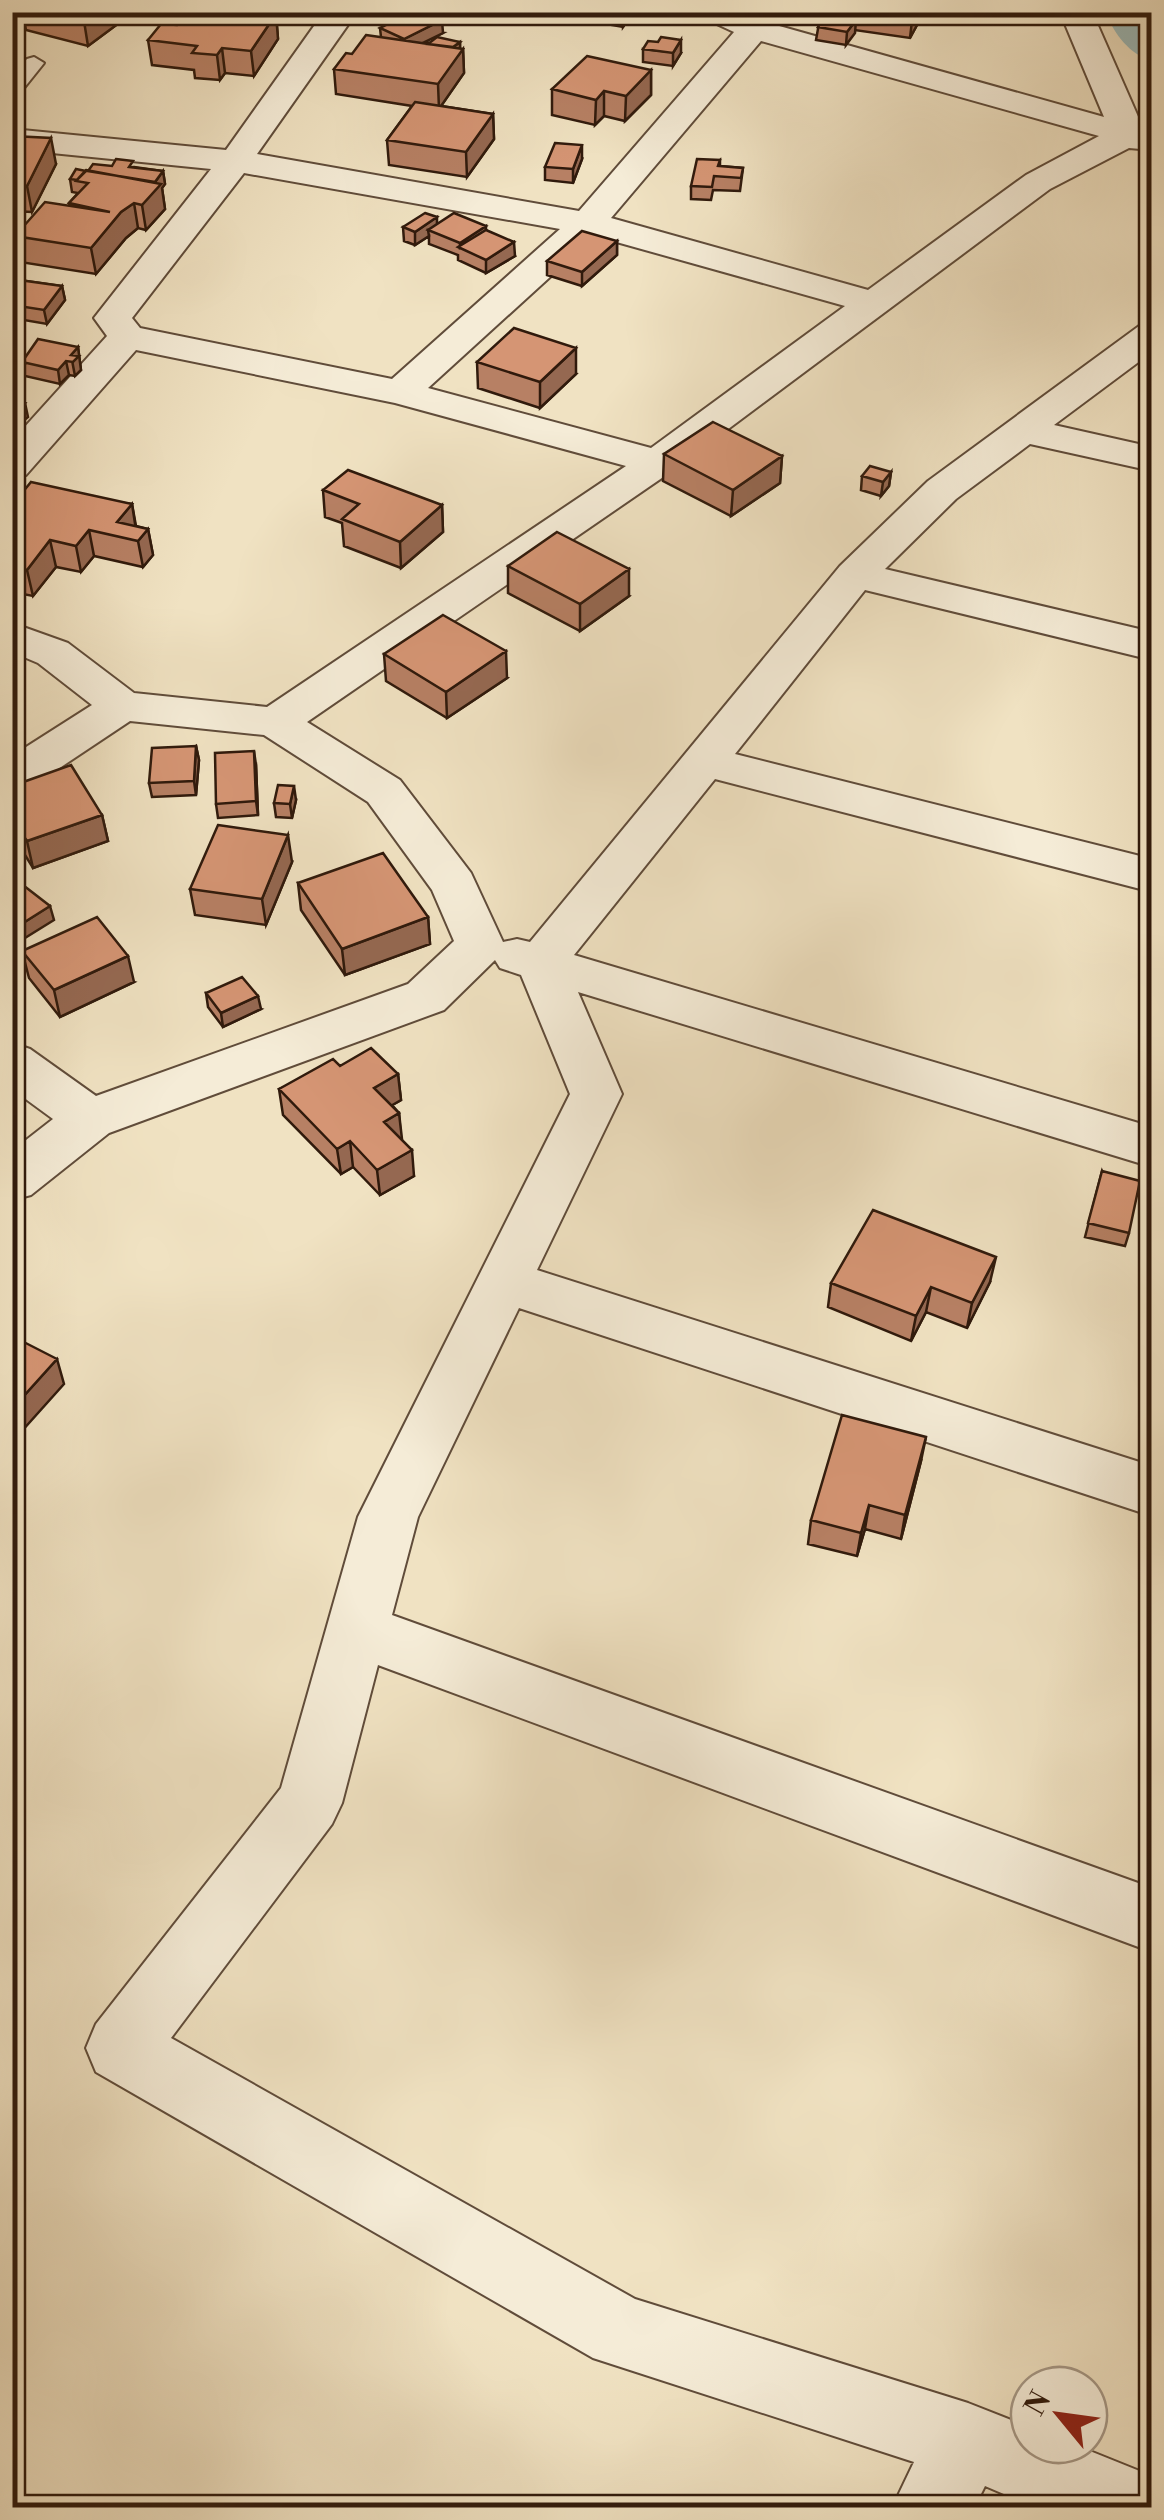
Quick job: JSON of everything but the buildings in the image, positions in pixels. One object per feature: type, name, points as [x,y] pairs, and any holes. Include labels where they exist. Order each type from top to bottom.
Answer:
[{"type":"street","points":[[341,12],[235,161],[114,318],[127,337],[400,392],[658,462]]},
{"type":"street","points":[[717,12],[754,29],[1140,140]]},
{"type":"street","points":[[1076,12],[1140,140]]},
{"type":"street","points":[[400,392],[588,223],[661,133],[754,29]]},
{"type":"street","points":[[12,139],[235,161],[588,223],[875,303]]},
{"type":"street","points":[[275,722],[658,462],[1038,182],[1140,140]]},
{"type":"street","points":[[12,1180],[90,1119],[426,997],[511,954],[704,761],[855,575],[942,490],[1152,334]]},
{"type":"street","points":[[12,466],[127,337]]},
{"type":"street","points":[[1022,430],[1152,459]]},
{"type":"street","points":[[855,575],[1152,646]]},
{"type":"street","points":[[12,636],[53,653],[122,706],[275,722],[384,791],[511,954],[596,1094],[388,1517],[308,1803],[121,2048],[619,2332],[968,2441],[1136,2508]]},
{"type":"street","points":[[12,778],[122,706]]},
{"type":"street","points":[[704,761],[1152,876]]},
{"type":"street","points":[[511,954],[1152,1147]]},
{"type":"street","points":[[12,1062],[90,1119]]},
{"type":"street","points":[[504,1280],[1152,1491]]},
{"type":"street","points":[[357,1630],[1152,1920]]},
{"type":"street","points":[[931,2508],[968,2441]]},
{"type":"lane","points":[[12,88],[34,62]]},
{"type":"waterway","points":[[1123,12],[1128,26],[1152,50]]}]
